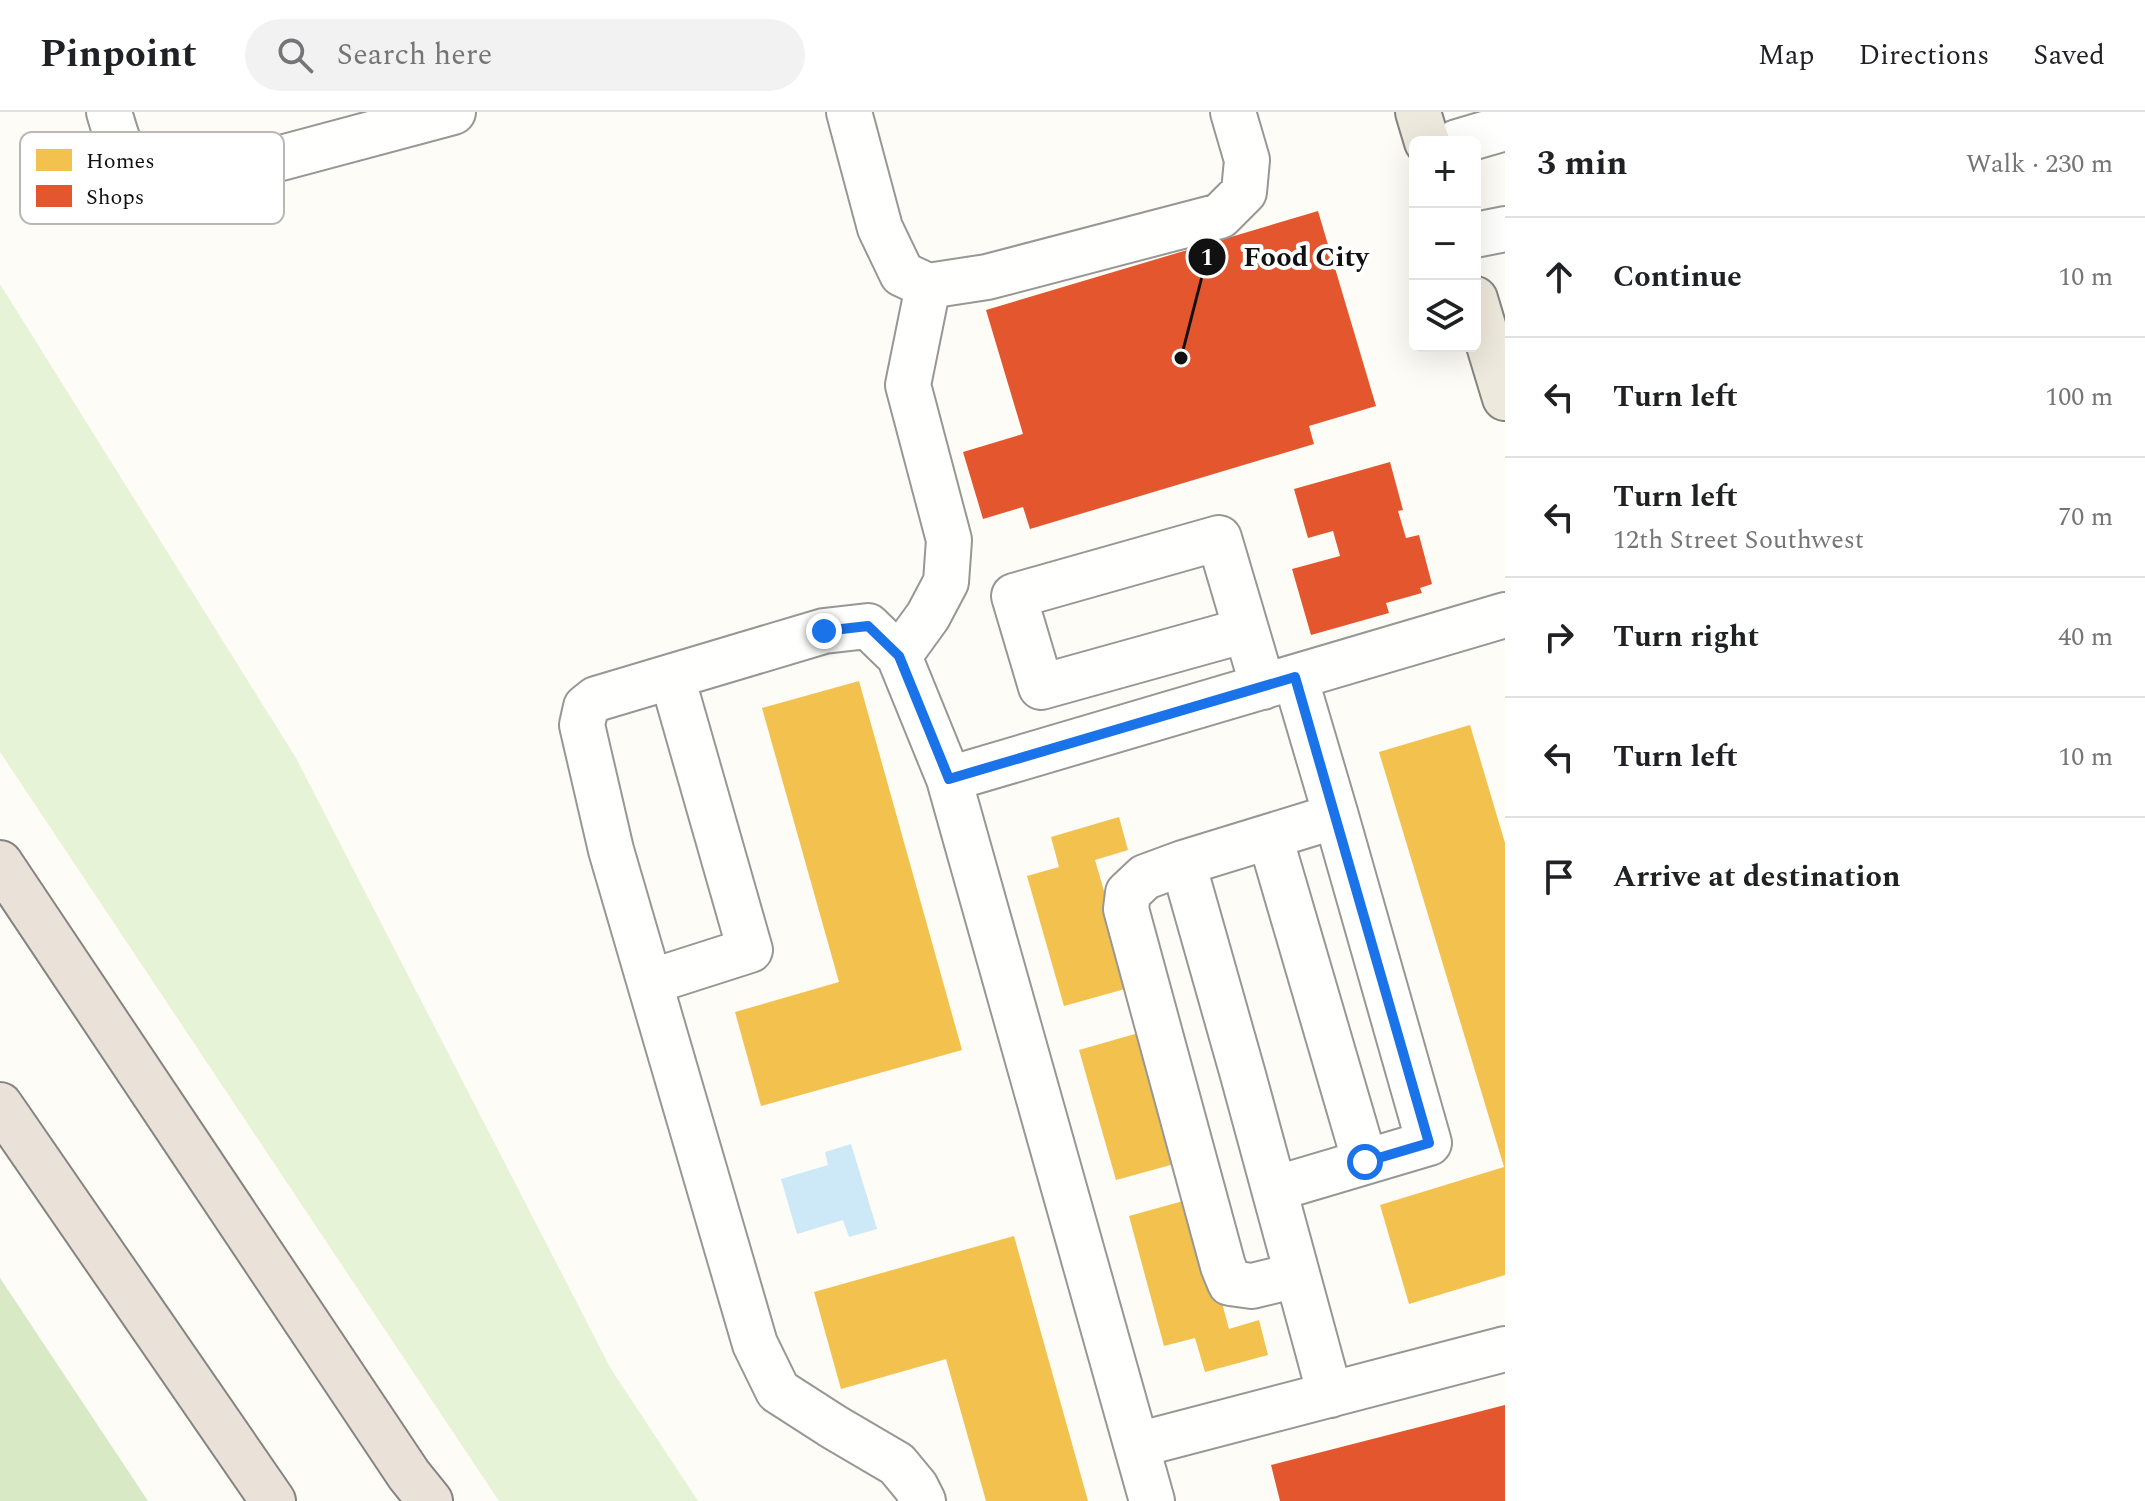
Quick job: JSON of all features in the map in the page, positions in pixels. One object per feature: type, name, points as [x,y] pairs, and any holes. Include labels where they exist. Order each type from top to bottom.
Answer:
[{"type":"highway","points":[[0,863],[272,1272],[409,1475],[430,1501]]},
{"type":"highway","points":[[0,1105],[273,1501]]},
{"type":"main road","points":[[1418,112],[1425,136]]},
{"type":"main road","points":[[1481,319],[1505,398]]},
{"type":"street","points":[[109,112],[115,132]]},
{"type":"street","points":[[284,157],[453,112]]},
{"type":"street","points":[[849,112],[880,228],[902,274],[928,286],[987,277],[1220,216],[1244,192],[1247,160],[1233,112]]},
{"type":"street","points":[[1478,136],[1505,128]]},
{"type":"street","points":[[1481,234],[1505,229]]},
{"type":"street","points":[[899,656],[928,616],[946,582],[949,540],[908,385],[928,286]]},
{"type":"street","points":[[1246,630],[1041,687],[1014,596],[1219,538],[1246,630],[1279,682],[1336,816],[1429,1143],[1274,1189]]},
{"type":"street","points":[[949,779],[1505,615]]},
{"type":"street","points":[[923,1501],[897,1464],[778,1391],[755,1344],[611,850],[582,725],[586,707],[596,699],[824,631],[868,626],[899,656],[949,779],[1152,1501]]},
{"type":"street","points":[[650,982],[750,950],[672,677]]},
{"type":"street","points":[[1297,1275],[1252,1286],[1230,1283],[1126,909],[1128,893],[1145,877],[1336,816]]},
{"type":"street","points":[[1270,837],[1365,1162]]},
{"type":"street","points":[[1183,863],[1330,1395]]},
{"type":"street","points":[[1137,1445],[1505,1349]]},
{"type":"green space","points":[[0,284],[296,758],[611,1369],[698,1501],[499,1501],[0,752]]},
{"type":"green space","points":[[0,1278],[148,1501],[0,1501]]},
{"type":"water","points":[[851,1144],[877,1229],[849,1237],[843,1220],[797,1234],[781,1179],[828,1165],[825,1152]]},
{"type":"building: Homes","points":[[859,681],[962,1050],[761,1106],[735,1012],[839,982],[762,708]]},
{"type":"building: Homes","points":[[1470,725],[1505,843],[1505,1275],[1409,1304],[1380,1205],[1504,1167],[1379,752]]},
{"type":"building: Homes","points":[[1119,817],[1128,850],[1095,860],[1132,987],[1064,1006],[1027,876],[1059,867],[1051,837]]},
{"type":"building: Homes","points":[[1142,1032],[1178,1163],[1116,1180],[1079,1050]]},
{"type":"building: Homes","points":[[1194,1198],[1229,1329],[1259,1320],[1268,1355],[1205,1372],[1195,1338],[1164,1346],[1129,1216]]},
{"type":"building: Homes","points":[[1014,1236],[1088,1501],[986,1501],[946,1359],[841,1389],[814,1292]]},
{"type":"building: Shops","points":[[1318,211],[1376,406],[1309,426],[1314,444],[1030,529],[1023,507],[983,519],[963,452],[1023,434],[986,310]]},
{"type":"building: Shops","points":[[1390,462],[1403,510],[1398,511],[1406,538],[1419,535],[1432,584],[1420,588],[1422,593],[1386,603],[1389,613],[1311,635],[1292,569],[1340,556],[1333,531],[1308,538],[1294,489]]},
{"type":"building: Shops","points":[[1505,1405],[1505,1501],[1280,1501],[1271,1465]]},
{"type":"place","name":"Food City","points":[[1181,358]]},
{"type":"route","points":[[824,631],[868,626],[899,656],[949,779],[1295,677],[1429,1143],[1365,1162]]}]
